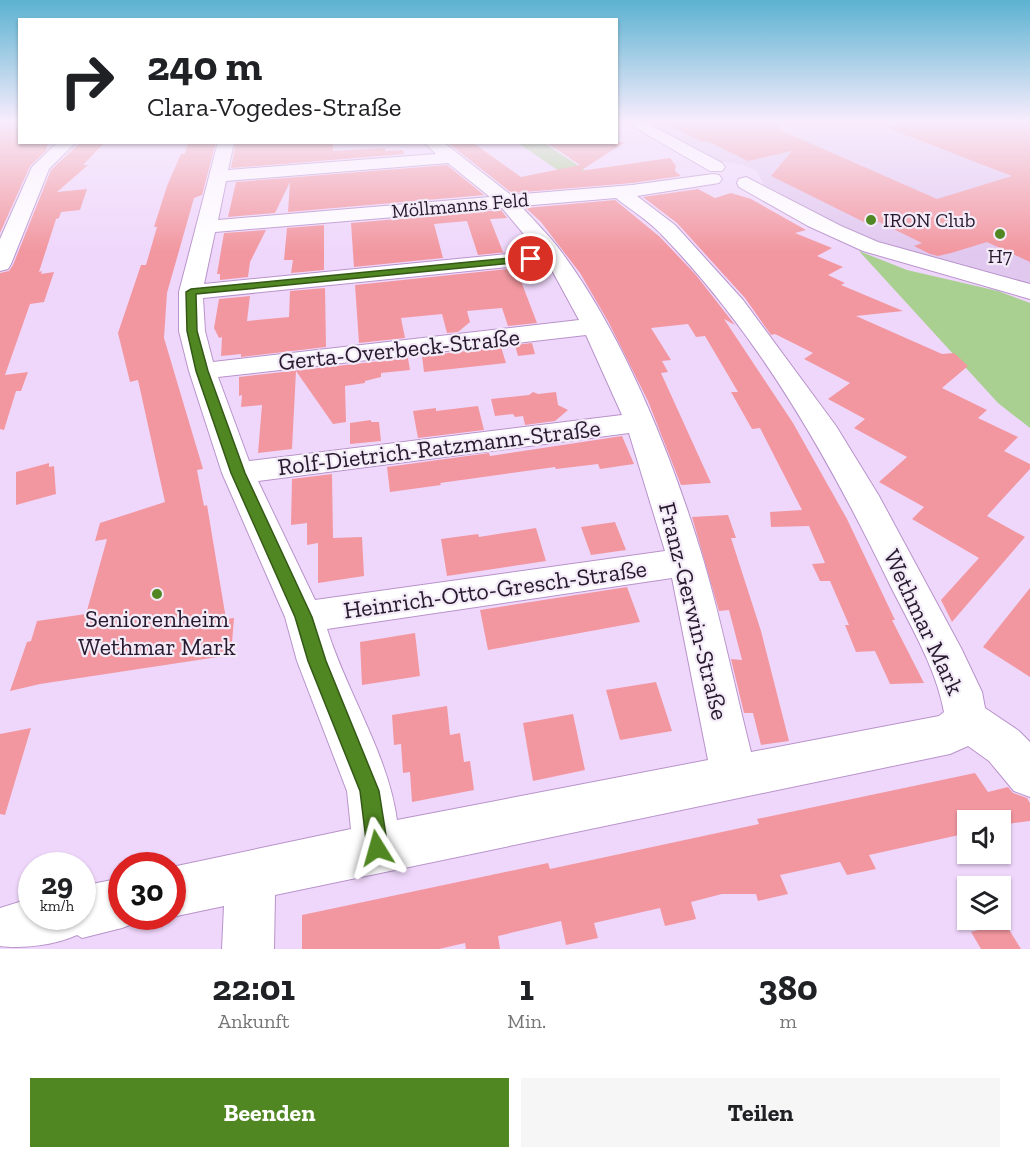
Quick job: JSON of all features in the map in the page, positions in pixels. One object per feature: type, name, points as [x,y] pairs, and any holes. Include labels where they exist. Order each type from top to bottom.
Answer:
[{"type":"street","points":[[0,264],[43,164]]},
{"type":"street","points":[[221,164],[191,292],[192,331],[202,371],[238,473],[304,617],[317,661],[370,791],[377,848]]},
{"type":"street","points":[[218,176],[368,164]]},
{"type":"street","name":"Franz-Gerwin-Straße","points":[[457,164],[506,201],[554,256],[596,326],[640,422],[686,562],[734,776]]},
{"type":"street","points":[[700,164],[714,173],[729,166],[748,170],[754,176],[746,183],[824,225],[871,247],[905,258],[1000,281],[1030,292]]},
{"type":"street","name":"Möllmanns Feld","points":[[206,227],[620,192],[684,185],[714,173]]},
{"type":"street","name":"Wethmar Mark","points":[[186,889],[377,848],[950,734],[966,719],[961,692],[947,660],[863,496],[826,433],[735,305],[668,229],[620,192]]},
{"type":"street","points":[[191,292],[554,256]]},
{"type":"street","name":"Gerta-Overbeck-Straße","points":[[202,371],[596,326]]},
{"type":"street","name":"Rolf-Dietrich-Ratzmann-Straße","points":[[238,473],[640,422]]},
{"type":"street","name":"Heinrich-Otto-Gresch-Straße","points":[[304,617],[686,562]]},
{"type":"street","points":[[966,719],[1004,746],[1030,775]]},
{"type":"street","points":[[248,949],[250,875]]},
{"type":"shaded area","points":[[738,164],[1030,164],[1030,285],[874,244],[771,191],[763,184],[757,171]]},
{"type":"green space","points":[[549,164],[576,164],[606,184],[581,186]]},
{"type":"green space","points":[[859,251],[907,270],[998,291],[1030,303],[1030,428],[998,403]]},
{"type":"building","points":[[0,164],[32,164],[30,166],[0,233]]},
{"type":"building","points":[[57,164],[88,165],[57,192],[87,189],[80,210],[61,212],[59,218],[56,219],[39,272],[42,271],[41,274],[54,272],[44,302],[30,304],[5,375],[28,372],[21,391],[16,391],[4,430],[0,429],[0,273],[9,271],[13,265],[51,170]]},
{"type":"building","name":"Seniorenheim Wethmar Mark","points":[[176,164],[210,164],[202,195],[194,198],[167,293],[164,338],[203,469],[197,470],[204,506],[207,505],[226,619],[234,618],[231,655],[40,684],[10,691],[37,621],[86,614],[107,539],[95,541],[100,523],[165,502],[138,380],[130,382],[118,333],[141,265],[146,265],[157,227],[154,227]]},
{"type":"building","points":[[232,164],[277,164],[231,168]]},
{"type":"building","points":[[475,164],[503,164],[521,177],[579,164],[590,164],[580,171],[626,164],[675,164],[675,171],[681,176],[632,183],[512,193]]},
{"type":"building","points":[[781,164],[858,164],[937,199],[1012,176],[982,164],[1030,164],[1030,262],[987,242],[938,256],[930,254],[914,246],[922,243],[879,222],[870,225],[771,176]]},
{"type":"building","points":[[447,165],[484,195],[288,212],[290,182],[275,213],[228,217],[236,182]]},
{"type":"building","points":[[698,189],[715,198],[731,193],[751,199],[806,230],[795,233],[832,248],[817,256],[843,267],[828,275],[845,283],[841,285],[903,311],[856,316],[942,354],[954,353],[968,366],[942,388],[987,410],[978,418],[1018,437],[1004,451],[1030,464],[1030,469],[987,516],[1025,537],[952,622],[941,600],[979,558],[912,519],[924,507],[879,482],[907,457],[854,428],[865,419],[828,399],[850,383],[804,359],[813,353],[775,334],[771,335],[745,298],[677,223],[643,197]]},
{"type":"building","points":[[615,200],[660,237],[696,275],[735,325],[724,319],[793,423],[847,519],[895,620],[892,620],[924,683],[890,684],[875,651],[856,652],[845,625],[849,625],[830,581],[820,581],[812,564],[825,563],[809,526],[771,527],[770,512],[802,510],[760,428],[752,429],[731,392],[738,392],[705,336],[696,337],[688,324],[651,328],[671,360],[662,361],[668,372],[661,373],[711,483],[681,485],[648,401],[609,323],[580,273],[541,222],[526,208]]},
{"type":"building","points":[[501,210],[507,218],[490,219],[503,252],[508,252],[478,255],[467,221],[434,224],[443,258],[354,267],[351,223]]},
{"type":"building","points":[[324,225],[324,270],[291,273],[293,260],[284,260],[287,228]]},
{"type":"building","points":[[266,230],[250,262],[248,277],[220,280],[220,274],[217,274],[224,233]]},
{"type":"building","points":[[516,268],[537,323],[508,326],[502,308],[467,311],[470,322],[458,332],[447,333],[442,314],[401,318],[405,338],[359,343],[355,285]]},
{"type":"building","points":[[325,288],[326,347],[241,357],[241,354],[221,356],[222,337],[219,338],[214,328],[219,299],[250,296],[247,321],[289,317],[290,291]]},
{"type":"building","points":[[532,343],[535,354],[518,356],[515,345]]},
{"type":"building","points":[[501,347],[506,363],[424,372],[422,356]]},
{"type":"building","points":[[408,358],[410,370],[381,373],[381,377],[365,381],[365,383],[345,386],[346,422],[333,424],[296,371],[292,449],[258,453],[262,405],[241,407],[239,377]]},
{"type":"building","points":[[533,392],[538,394],[556,392],[558,405],[568,410],[555,421],[525,425],[523,416],[515,417],[513,414],[495,416],[491,399],[529,395]]},
{"type":"building","points":[[478,406],[484,430],[418,438],[413,411]]},
{"type":"building","points":[[371,420],[371,422],[379,422],[381,441],[350,444],[350,423]]},
{"type":"building","points":[[622,436],[634,464],[600,469],[598,464],[556,469],[555,467],[390,492],[387,467],[489,453],[490,456]]},
{"type":"building","points":[[49,463],[49,467],[54,466],[56,494],[16,505],[16,472]]},
{"type":"building","points":[[332,474],[333,538],[362,537],[364,576],[318,583],[318,543],[307,545],[307,523],[291,525],[292,479]]},
{"type":"building","points":[[728,515],[736,538],[731,538],[761,631],[789,741],[761,745],[753,713],[744,713],[731,659],[742,660],[729,610],[719,611],[692,517]]},
{"type":"building","points":[[615,522],[626,550],[591,555],[581,527]]},
{"type":"building","points":[[536,528],[546,561],[447,576],[441,539],[478,534],[479,537]]},
{"type":"building","points":[[627,587],[640,622],[488,650],[480,610]]},
{"type":"building","points":[[1030,588],[1030,677],[983,647]]},
{"type":"building","points":[[415,633],[420,676],[362,685],[360,642]]},
{"type":"building","points":[[656,682],[672,731],[620,740],[606,690]]},
{"type":"building","points":[[447,706],[450,735],[460,733],[464,762],[470,761],[474,790],[412,802],[410,772],[403,773],[401,744],[394,745],[392,715]]},
{"type":"building","points":[[573,714],[585,770],[533,781],[523,723]]},
{"type":"building","points":[[31,728],[5,815],[0,814],[0,734]]},
{"type":"building","points":[[975,773],[988,792],[1008,787],[1013,793],[1027,798],[1030,803],[1030,821],[1011,824],[1011,810],[957,810],[957,835],[869,855],[876,869],[847,875],[840,862],[780,875],[788,894],[758,901],[756,894],[722,894],[691,902],[696,919],[665,926],[660,908],[594,923],[598,938],[566,945],[561,921],[498,936],[500,949],[466,949],[465,943],[439,949],[302,949],[302,915],[548,863],[550,869],[759,824],[757,819]]},
{"type":"building","points":[[1009,930],[1021,949],[981,949],[971,932]]},
{"type":"place","name":"IRON Club","points":[[871,220]]},
{"type":"place","name":"H7","points":[[1000,234]]},
{"type":"place","name":"Seniorenheim Wethmar Mark","points":[[157,594]]},
{"type":"route","points":[[377,848],[370,791],[317,661],[304,617],[238,473],[202,371],[192,331],[191,292],[531,259]]}]
